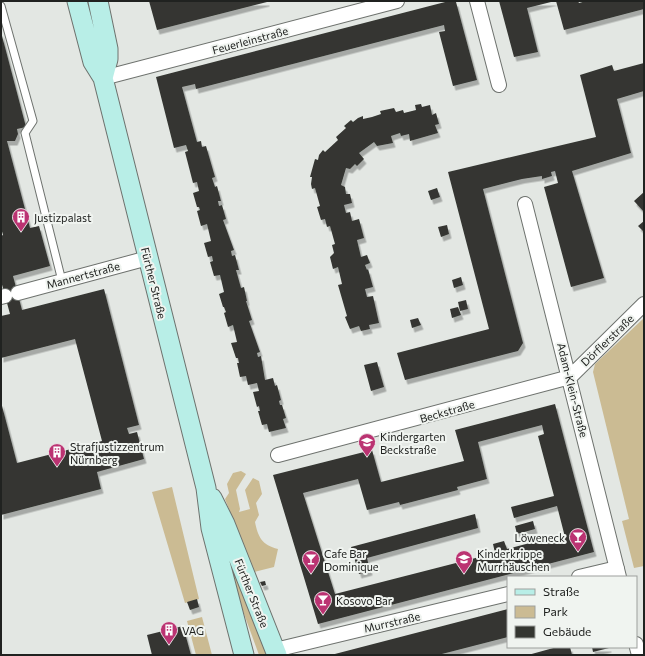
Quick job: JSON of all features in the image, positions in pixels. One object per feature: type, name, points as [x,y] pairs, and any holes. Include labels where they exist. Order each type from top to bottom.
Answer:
[{"type":"main road","name":"Fürther Straße","points":[[77,1],[93,62],[103,78],[206,488],[211,528],[244,655]]},
{"type":"main road","name":"Fürther Straße","points":[[98,1],[108,49],[108,58],[103,78]]},
{"type":"main road","name":"Fürther Straße","points":[[206,488],[225,524],[276,653]]},
{"type":"street","name":"Feuerleinstraße","points":[[103,78],[397,1]]},
{"type":"street","points":[[477,1],[499,85]]},
{"type":"street","name":"Adam-Klein-Straße","points":[[525,204],[570,377],[618,572]]},
{"type":"street","name":"Mannertstraße","points":[[8,296],[148,258]]},
{"type":"street","name":"Dörflerstraße","points":[[570,377],[644,304]]},
{"type":"street","name":"Beckstraße","points":[[278,455],[570,377]]},
{"type":"street","points":[[587,576],[618,572]]},
{"type":"street","name":"Murrstraße","points":[[276,653],[507,594]]},
{"type":"lane","points":[[1,6],[33,121],[25,133],[62,281]]},
{"type":"lane","points":[[222,574],[232,567],[243,570]]},
{"type":"green space","points":[[644,318],[644,566],[634,568],[622,521],[629,519],[593,372],[595,364]]},
{"type":"green space","points":[[241,471],[246,474],[236,490],[240,509],[239,512],[250,509],[245,490],[253,478],[259,481],[262,494],[256,503],[259,515],[255,522],[256,527],[259,536],[264,543],[278,549],[274,567],[254,572],[225,499],[229,493],[227,484],[233,473]]},
{"type":"green space","points":[[172,487],[199,599],[185,603],[152,492]]},
{"type":"green space","points":[[234,576],[237,577],[270,655],[259,655],[232,581]]},
{"type":"green space","points":[[202,617],[212,655],[196,655],[187,621]]},
{"type":"building","points":[[149,1],[267,1],[267,2],[157,30]]},
{"type":"building","points":[[449,1],[456,2],[477,80],[453,86],[439,32],[445,31],[444,25],[196,89],[195,84],[182,87],[197,142],[201,141],[202,147],[206,146],[215,177],[212,178],[215,187],[217,186],[221,201],[218,201],[219,206],[222,205],[226,219],[223,220],[234,250],[231,251],[232,256],[235,255],[239,270],[236,270],[241,288],[244,287],[246,301],[252,320],[249,321],[260,352],[257,353],[258,357],[261,356],[265,380],[273,378],[275,386],[277,385],[281,400],[279,401],[280,405],[282,405],[286,418],[283,419],[286,428],[269,432],[267,424],[262,425],[258,411],[260,411],[259,406],[257,407],[253,392],[259,391],[257,383],[248,385],[246,376],[240,377],[237,363],[239,363],[238,358],[236,358],[231,343],[237,342],[233,325],[228,327],[224,313],[226,312],[219,294],[224,292],[220,275],[214,276],[210,262],[213,261],[212,256],[208,257],[204,243],[211,241],[207,224],[201,226],[197,211],[200,210],[199,207],[197,207],[193,193],[199,191],[197,182],[193,183],[185,152],[188,151],[186,145],[174,148],[156,77]]},
{"type":"building","points":[[499,1],[555,1],[527,8],[538,52],[514,57]]},
{"type":"building","points":[[556,1],[578,1],[579,3],[586,1],[644,1],[644,9],[564,30]]},
{"type":"building","name":"Justizpalast","points":[[1,32],[26,127],[17,129],[18,134],[15,141],[7,141],[30,228],[39,226],[50,266],[13,276],[22,310],[104,289],[139,425],[127,428],[129,434],[137,432],[144,459],[97,472],[101,489],[1,515],[1,402],[17,463],[102,441],[75,339],[1,358],[1,316],[10,314],[1,281],[1,236],[3,235],[1,228]]},
{"type":"building","points":[[644,63],[644,91],[617,99],[631,153],[572,171],[604,278],[571,287],[544,187],[558,183],[555,171],[551,172],[552,176],[542,179],[542,176],[522,179],[483,189],[523,343],[518,351],[405,380],[397,353],[489,329],[448,172],[596,137],[580,75],[612,65],[614,71]]},
{"type":"building","points":[[421,104],[422,107],[430,105],[432,115],[436,113],[439,124],[435,125],[438,133],[410,141],[409,134],[401,136],[400,133],[391,136],[393,143],[377,146],[374,142],[359,153],[364,159],[357,166],[355,164],[350,169],[346,168],[341,185],[345,187],[346,194],[350,194],[352,203],[344,205],[346,213],[350,212],[352,221],[359,219],[364,238],[357,240],[361,257],[367,255],[370,263],[365,265],[367,270],[368,269],[373,287],[365,289],[367,297],[373,296],[379,323],[369,325],[370,329],[361,331],[359,326],[350,329],[345,317],[347,316],[338,285],[342,284],[338,267],[333,269],[330,257],[334,253],[332,245],[335,244],[330,226],[327,227],[325,219],[321,220],[317,207],[320,206],[315,188],[312,189],[312,177],[310,177],[315,159],[318,160],[319,155],[323,150],[325,152],[338,140],[336,137],[346,128],[344,126],[351,120],[353,122],[363,116],[363,119],[372,117],[381,114],[380,111],[394,108],[396,112],[403,110],[404,113],[416,110],[415,105]]},
{"type":"building","points":[[437,188],[440,197],[431,200],[428,191]]},
{"type":"building","points":[[644,192],[644,212],[634,201]]},
{"type":"building","points":[[644,221],[644,232],[638,226]]},
{"type":"building","points":[[447,225],[449,234],[441,237],[438,227]]},
{"type":"building","points":[[461,277],[463,285],[454,288],[452,280]]},
{"type":"building","points":[[466,300],[468,309],[460,311],[458,302]]},
{"type":"building","points":[[458,307],[461,315],[452,318],[450,309]]},
{"type":"building","points":[[418,318],[421,325],[412,328],[410,320]]},
{"type":"building","points":[[377,362],[384,387],[371,391],[364,365]]},
{"type":"building","points":[[555,404],[594,552],[318,624],[273,475],[372,450],[381,482],[464,461],[455,430]],"holes":[[[542,425],[544,434],[538,436],[554,496],[511,507],[514,518],[557,506],[565,537],[546,542],[545,539],[507,549],[504,541],[493,544],[495,553],[335,594],[303,493],[358,479],[367,510],[399,502],[400,505],[458,490],[457,487],[487,479],[478,442]]]},
{"type":"building","points":[[475,514],[478,528],[367,558],[370,571],[359,574],[351,547]]},
{"type":"building","points":[[533,521],[535,529],[517,534],[515,526]]},
{"type":"building","points":[[265,581],[266,585],[262,586],[260,582]]},
{"type":"building","points":[[197,599],[199,607],[190,610],[187,602]]},
{"type":"building","points":[[507,609],[507,637],[438,655],[331,655]]},
{"type":"building","name":"VAG","points":[[183,626],[191,655],[152,655],[147,635]]},
{"type":"building","points":[[553,648],[570,648],[572,655],[528,655]]},
{"type":"building","points":[[592,648],[609,648],[593,652]]},
{"type":"place","name":"Justizpalast","points":[[21,232]]},
{"type":"place","name":"Kindergarten Beckstraße","points":[[367,457]]},
{"type":"place","name":"Strafjustizzentrum Nürnberg","points":[[57,467]]},
{"type":"place","name":"Löweneck","points":[[578,552]]},
{"type":"place","name":"Cafe Bar Dominique","points":[[311,574]]},
{"type":"place","name":"Kinderkrippe Murrhäuschen","points":[[464,574]]},
{"type":"place","name":"Kosovo Bar","points":[[323,615]]},
{"type":"place","name":"VAG","points":[[169,645]]}]
